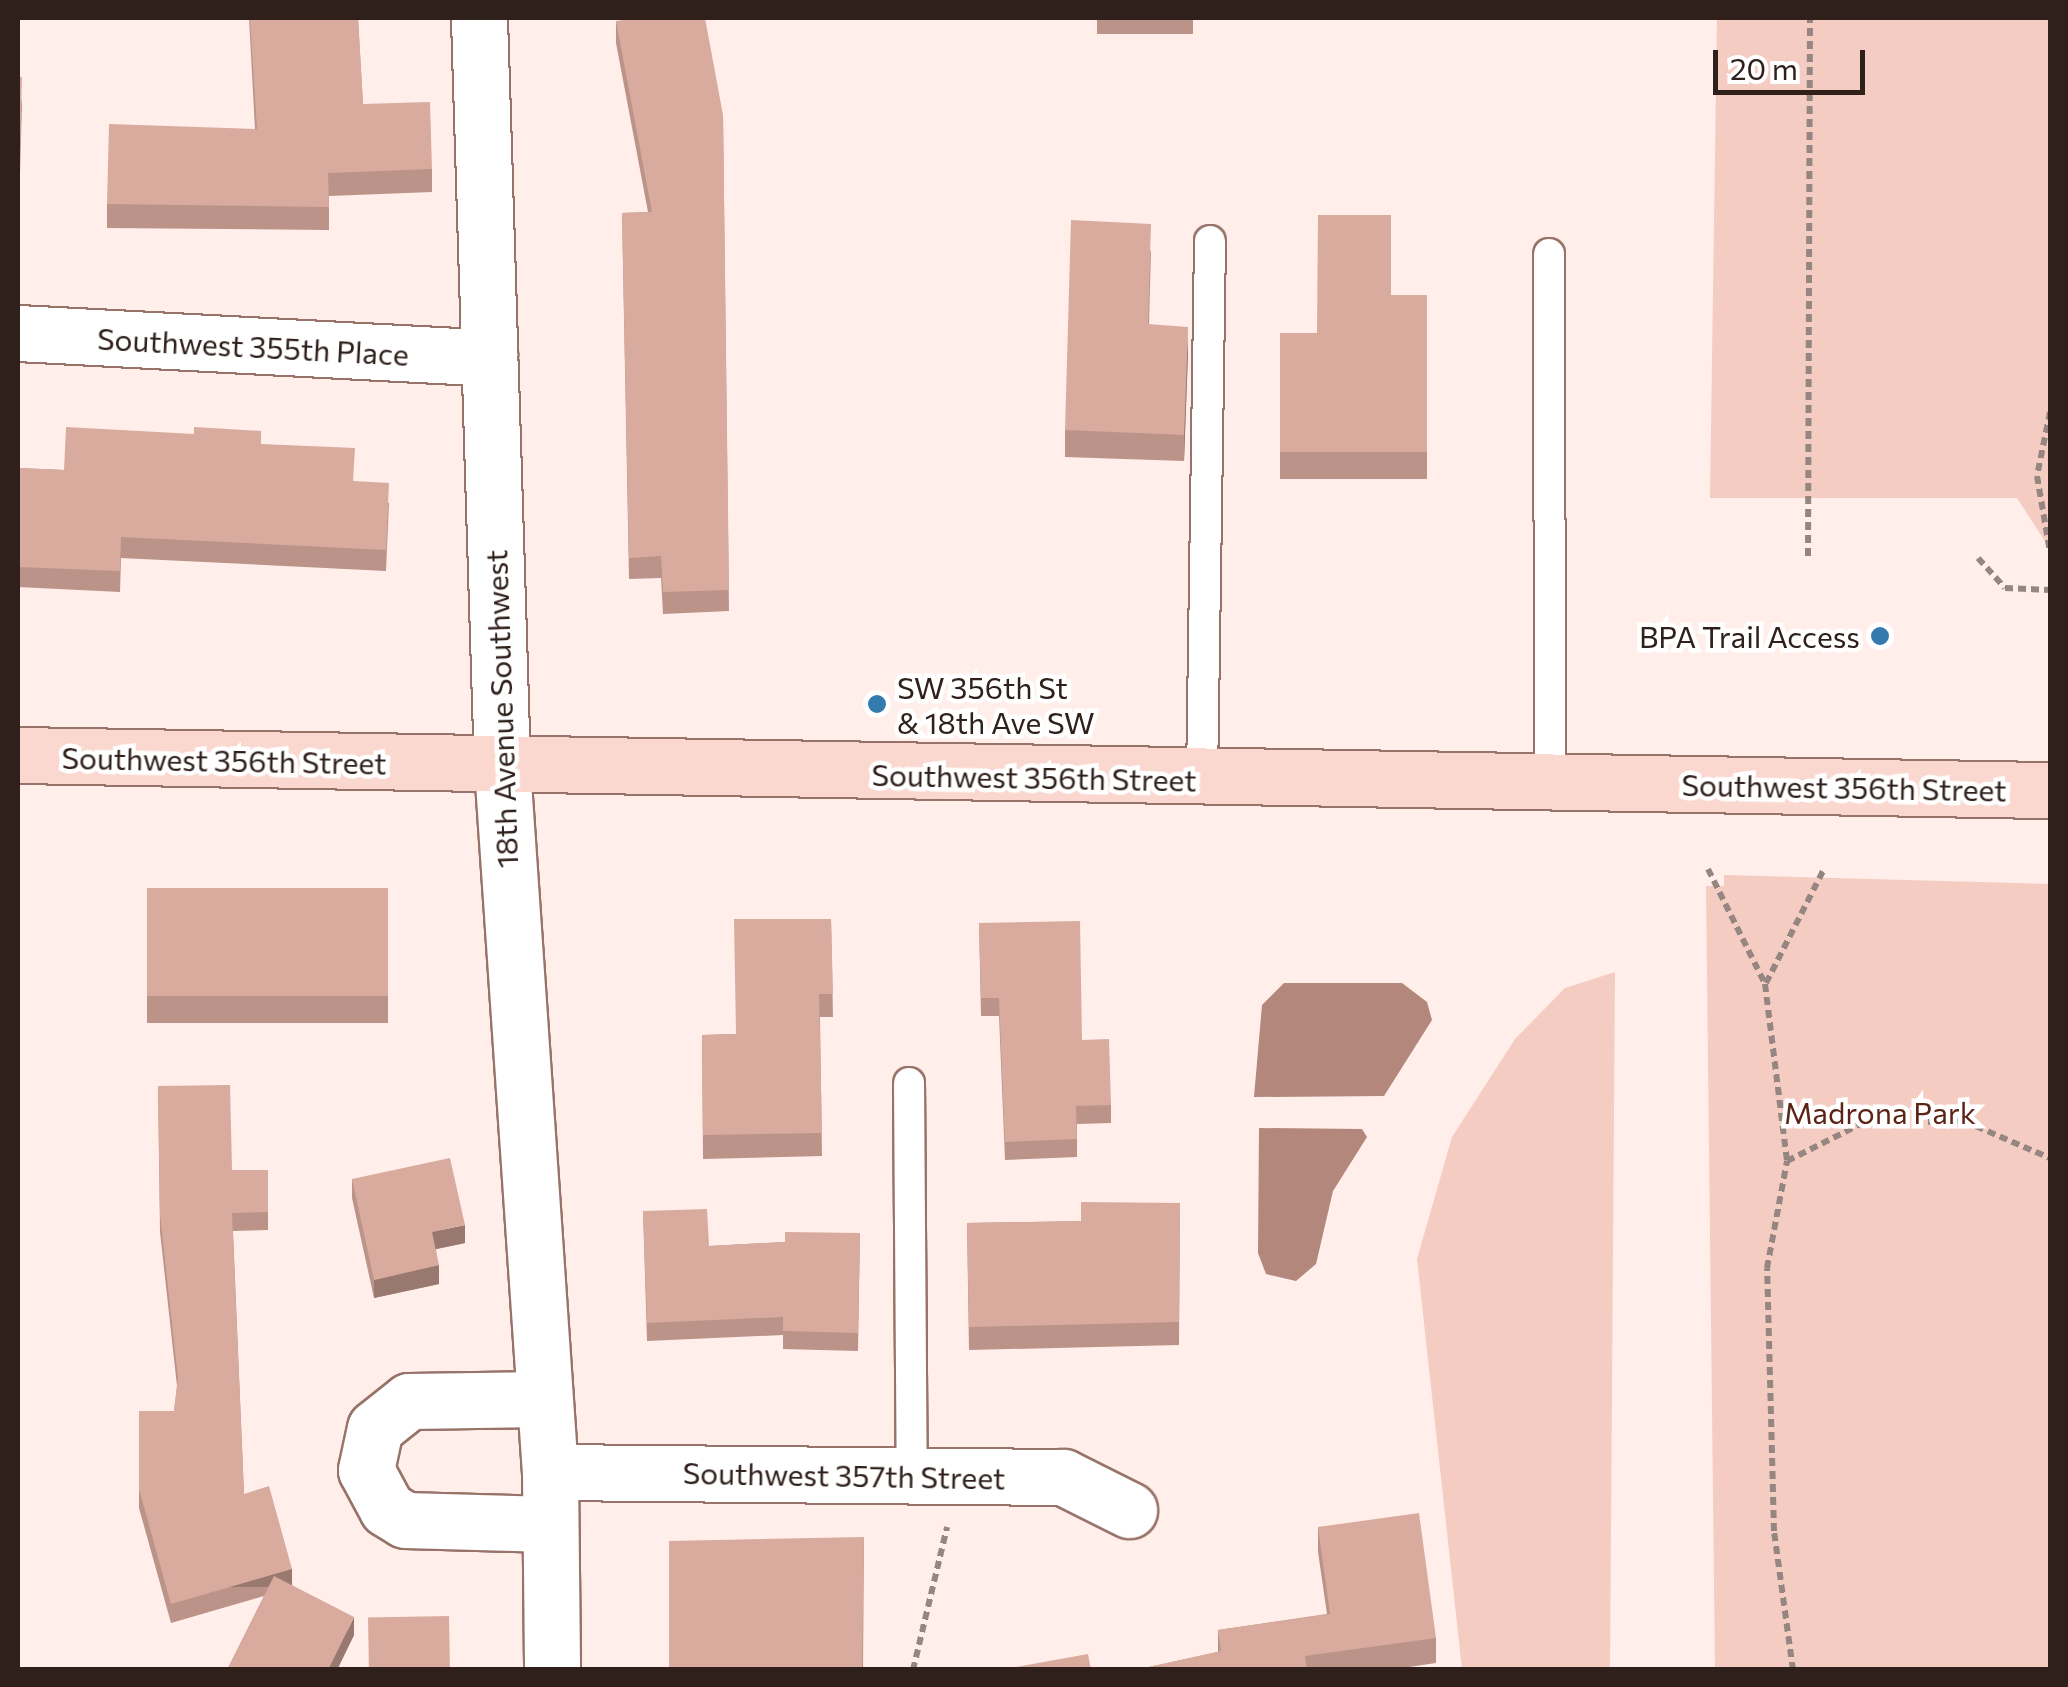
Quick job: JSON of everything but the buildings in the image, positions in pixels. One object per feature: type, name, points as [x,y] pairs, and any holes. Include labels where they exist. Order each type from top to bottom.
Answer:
[{"type":"main road","name":"Southwest 356th Street","points":[[18,756],[1202,780],[2050,790]]},
{"type":"street","name":"18th Avenue Southwest","points":[[480,18],[502,766],[550,1498],[552,1670]]},
{"type":"street","name":"Southwest 355th Place","points":[[18,333],[489,358]]},
{"type":"street","points":[[544,1399],[409,1401],[375,1428],[366,1470],[386,1509],[406,1520],[550,1498]]},
{"type":"street","name":"Southwest 357th Street","points":[[550,1498],[931,1476],[1063,1477],[1129,1510]]},
{"type":"lane","points":[[1202,780],[1210,241]]},
{"type":"lane","points":[[1550,254],[1550,782]]},
{"type":"lane","points":[[910,1083],[931,1476]]},
{"type":"path","points":[[1808,556],[1810,18]]},
{"type":"path","points":[[2050,412],[2037,476],[2050,552]]},
{"type":"path","points":[[1978,558],[2004,588],[2050,590]]},
{"type":"path","points":[[1708,869],[1765,984],[1787,1161],[1767,1268],[1774,1531],[1792,1670]]},
{"type":"path","points":[[1765,984],[1822,871]]},
{"type":"path","points":[[1787,1161],[1863,1122],[1964,1121],[2050,1158]]},
{"type":"path","points":[[913,1670],[945,1564],[931,1476]]},
{"type":"green space","points":[[1717,18],[2050,18],[2050,549],[2017,498],[1710,498]]},
{"type":"green space","name":"Madrona Park","points":[[1724,875],[2050,884],[2050,1669],[1715,1669],[1706,886],[1724,886]]},
{"type":"green space","points":[[1615,972],[1610,1669],[1462,1669],[1417,1259],[1452,1137],[1515,1039],[1565,988]]},
{"type":"shaded area","points":[[1284,983],[1402,983],[1427,1002],[1432,1020],[1384,1096],[1254,1097],[1262,1005]]},
{"type":"shaded area","points":[[1259,1128],[1362,1129],[1367,1137],[1333,1191],[1316,1264],[1296,1281],[1266,1274],[1258,1253]]},
{"type":"place","name":"BPA Trail Access","points":[[1880,636]]},
{"type":"place","name":"SW 356th St & 18th Ave SW","points":[[877,704]]}]
